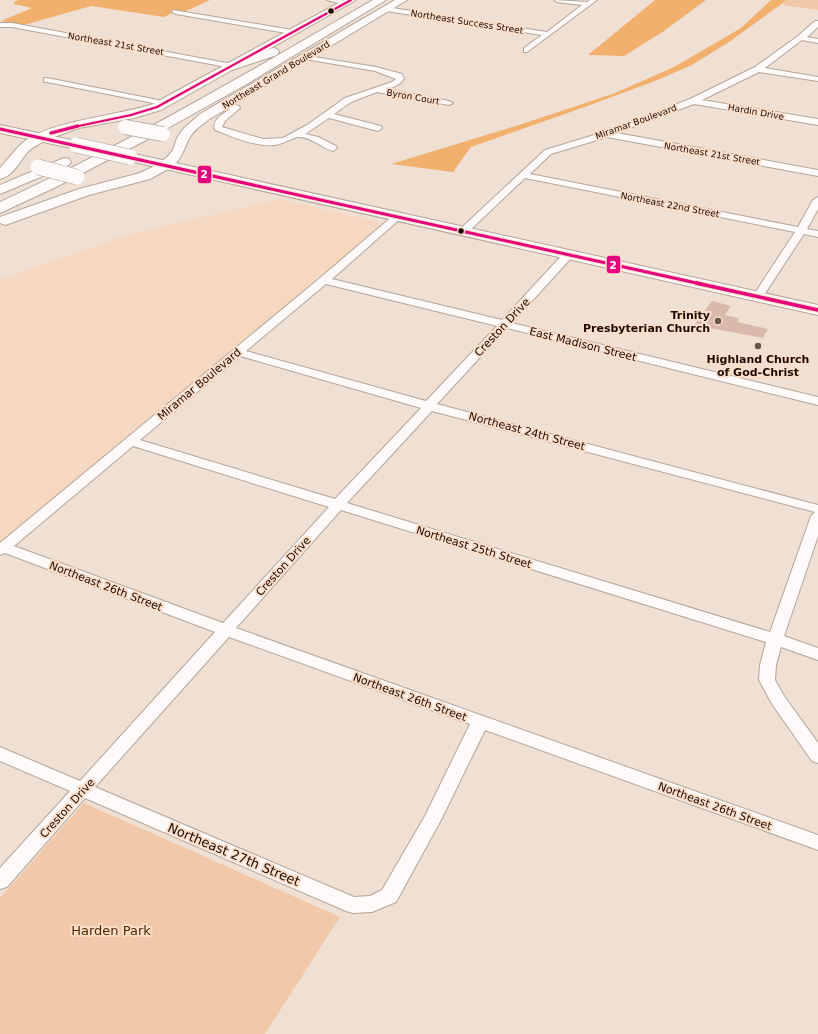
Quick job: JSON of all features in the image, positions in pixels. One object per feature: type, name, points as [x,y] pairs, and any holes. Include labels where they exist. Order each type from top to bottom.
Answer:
[{"type":"main road","points":[[4,172],[27,145],[40,138],[53,132],[82,124],[114,120],[147,111],[163,104],[232,66],[292,39],[371,0]]},
{"type":"main road","name":"Northeast Grand Boulevard","points":[[165,165],[173,159],[179,150],[183,138],[194,125],[305,57],[383,5],[402,0]]},
{"type":"main road","points":[[0,190],[159,117],[222,85],[348,1]]},
{"type":"main road","points":[[0,208],[82,170],[130,145],[252,75],[383,5]]},
{"type":"main road","points":[[237,98],[252,75]]},
{"type":"main road","points":[[114,120],[125,127],[183,138]]},
{"type":"main road","points":[[0,129],[818,310]]},
{"type":"main road","points":[[4,172],[20,165],[38,167],[84,179],[89,184],[84,192]]},
{"type":"main road","points":[[0,222],[84,192],[145,176],[165,165]]},
{"type":"street","points":[[330,0],[348,1]]},
{"type":"street","points":[[557,0],[591,2]]},
{"type":"street","points":[[527,50],[591,2]]},
{"type":"street","name":"Northeast Success Street","points":[[383,5],[548,34]]},
{"type":"street","points":[[176,12],[292,39]]},
{"type":"street","name":"Miramar Boulevard","points":[[463,231],[548,152],[607,134],[693,101],[758,69],[801,38],[818,23]]},
{"type":"street","name":"Northeast 21st Street","points":[[0,25],[12,25],[232,66]]},
{"type":"street","points":[[801,38],[818,41]]},
{"type":"street","points":[[225,105],[236,108],[231,114],[222,118],[218,123],[218,128],[240,136],[267,143],[283,142],[300,135],[350,98],[395,84],[400,79],[399,76],[376,68],[305,57]]},
{"type":"street","points":[[758,69],[818,79]]},
{"type":"street","points":[[47,80],[163,104]]},
{"type":"street","name":"Byron Court","points":[[378,90],[449,103]]},
{"type":"street","name":"Hardin Drive","points":[[693,101],[818,122]]},
{"type":"street","points":[[328,115],[378,128]]},
{"type":"street","name":"Northeast 21st Street","points":[[607,134],[818,173]]},
{"type":"street","points":[[300,135],[315,139],[333,148]]},
{"type":"street","name":"Northeast 22nd Street","points":[[523,175],[818,234]]},
{"type":"street","points":[[758,296],[818,200]]},
{"type":"street","name":"Miramar Boulevard","points":[[2,548],[324,280],[398,216]]},
{"type":"street","name":"Creston Drive","points":[[0,881],[337,506],[569,254]]},
{"type":"street","name":"East Madison Street","points":[[324,280],[818,401]]},
{"type":"street","name":"Northeast 24th Street","points":[[237,352],[429,406],[818,509]]},
{"type":"street","name":"Northeast 25th Street","points":[[130,441],[337,506],[775,639],[818,654]]},
{"type":"street","points":[[818,516],[775,639],[768,665],[767,680],[778,700],[818,756]]},
{"type":"street","name":"Northeast 26th Street","points":[[2,548],[818,843]]},
{"type":"street","name":"Northeast 27th Street","points":[[0,754],[353,905],[372,904],[389,896],[432,820],[480,722]]},
{"type":"shaded area","points":[[18,0],[210,0],[184,12],[172,13],[164,17],[91,6],[24,25],[1,21],[32,8],[14,4],[14,2]]},
{"type":"shaded area","points":[[655,0],[706,0],[664,31],[624,56],[588,55]]},
{"type":"shaded area","points":[[771,0],[787,0],[729,42],[692,65],[655,81],[471,147],[453,172],[391,164],[522,124],[615,93],[674,67],[741,28]]},
{"type":"shaded area","points":[[278,199],[379,222],[378,228],[0,542],[0,280],[118,238]]},
{"type":"green space","points":[[787,0],[818,0],[818,10],[782,5]]},
{"type":"green space","name":"Harden Park","points":[[84,803],[340,917],[265,1034],[0,1034],[0,898]]},
{"type":"building","name":"Trinity Presbyterian Church","points":[[712,301],[731,306],[725,315],[738,318],[739,319],[737,322],[768,329],[763,338],[694,325]]},
{"type":"transit line","name":"2","points":[[51,133],[131,115],[157,107],[351,0]]},
{"type":"transit line","name":"2","points":[[0,129],[818,310]]},
{"type":"place","name":"Trinity Presbyterian Church","points":[[718,321]]},
{"type":"place","name":"Highland Church of God-Christ","points":[[758,346]]}]
